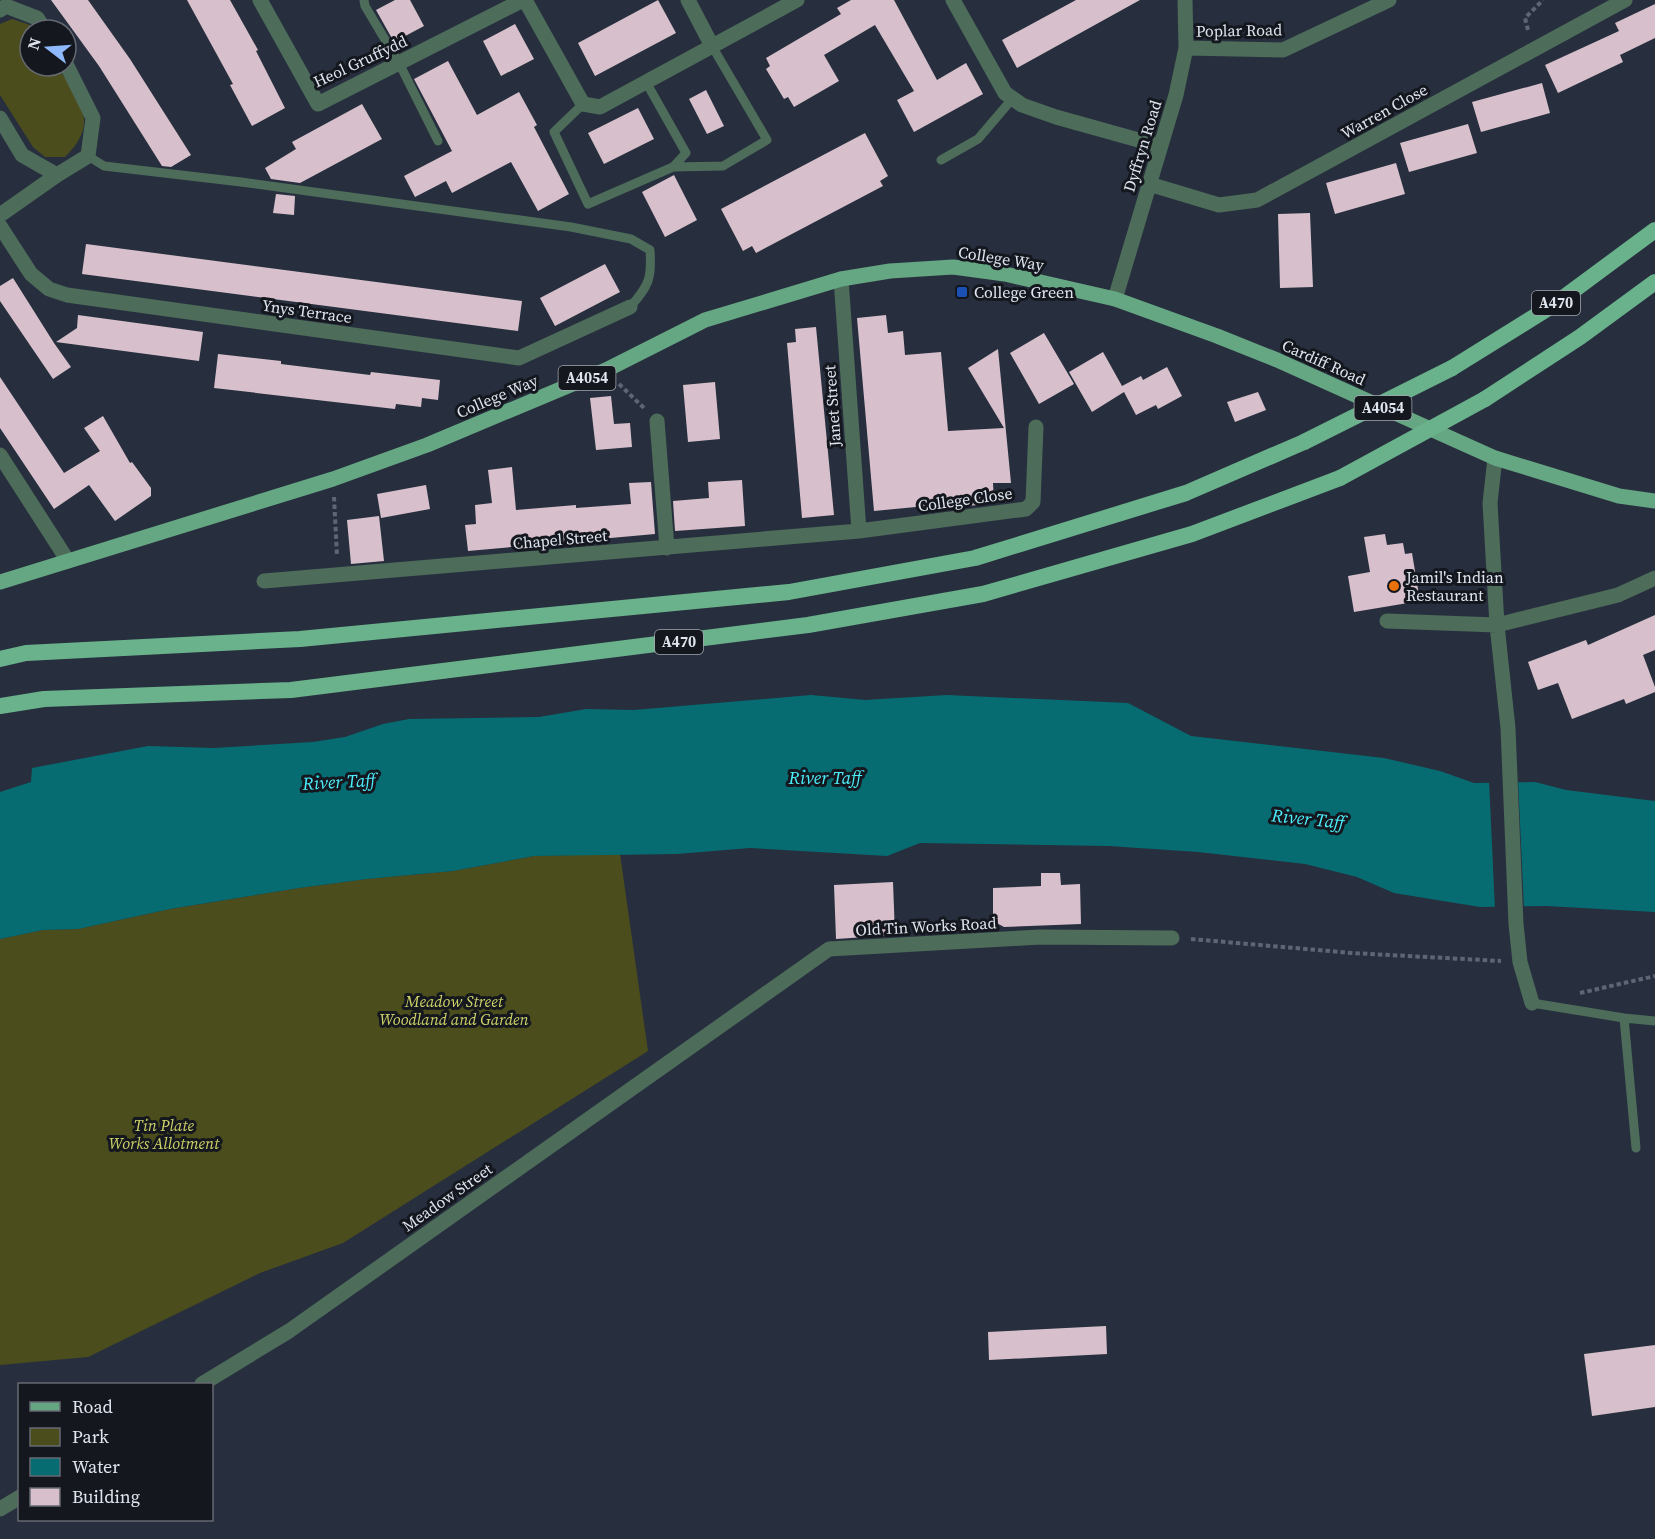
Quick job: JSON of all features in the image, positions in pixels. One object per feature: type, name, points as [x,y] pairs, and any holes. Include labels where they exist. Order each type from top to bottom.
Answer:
[{"type":"highway","name":"A470","points":[[0,659],[26,653],[300,639],[789,592],[975,558],[1186,493],[1304,442],[1452,368],[1555,304],[1655,230]]},
{"type":"highway","name":"A470","points":[[0,706],[44,699],[291,690],[808,626],[983,594],[1192,534],[1340,478],[1485,399],[1580,337],[1655,282]]},
{"type":"main road","name":"College Way","points":[[68,561],[333,479],[427,445],[606,370],[705,320],[841,279],[890,271],[953,267],[1005,274],[1115,299]]},
{"type":"main road","name":"Cardiff Road","points":[[1115,299],[1277,360],[1495,458],[1619,496],[1655,501]]},
{"type":"main road","name":"A4054","points":[[0,582],[68,561]]},
{"type":"street","name":"Heol Gruffydd","points":[[260,0],[318,104],[524,0],[583,104]]},
{"type":"street","points":[[688,0],[712,46]]},
{"type":"street","points":[[583,104],[600,107],[797,0]]},
{"type":"street","points":[[953,0],[1005,93],[1022,105],[1056,117],[1160,146]]},
{"type":"street","name":"Dyffryn Road","points":[[1115,299],[1176,95],[1186,48],[1185,0]]},
{"type":"street","name":"Poplar Road","points":[[1186,48],[1283,50],[1389,0]]},
{"type":"street","name":"Warren Close","points":[[1149,184],[1219,205],[1257,200],[1625,0]]},
{"type":"street","points":[[0,10],[6,6],[37,18]]},
{"type":"street","points":[[0,215],[88,156],[93,118],[73,78]]},
{"type":"street","points":[[0,118],[22,155],[57,175]]},
{"type":"street","name":"Ynys Terrace","points":[[0,226],[31,274],[49,289],[67,295],[519,358],[630,307]]},
{"type":"street","name":"Janet Street","points":[[841,279],[859,531]]},
{"type":"street","points":[[657,421],[667,548]]},
{"type":"street","name":"College Close","points":[[859,531],[1029,507],[1033,502],[1036,427]]},
{"type":"street","points":[[0,455],[68,561]]},
{"type":"street","points":[[1495,458],[1490,503],[1497,625],[1508,728],[1516,924],[1520,962],[1532,1003]]},
{"type":"street","name":"Chapel Street","points":[[264,581],[859,531]]},
{"type":"street","points":[[1387,621],[1497,625],[1617,595],[1655,578]]},
{"type":"street","name":"Old Tin Works Road","points":[[709,1034],[829,949],[1040,937],[1172,938]]},
{"type":"street","name":"Meadow Street","points":[[204,1383],[289,1331],[709,1034]]},
{"type":"street","points":[[0,1509],[18,1498]]},
{"type":"lane","points":[[364,0],[365,6],[399,63],[438,141]]},
{"type":"lane","points":[[583,104],[554,132],[588,204],[673,167],[723,166],[767,140],[712,46]]},
{"type":"lane","points":[[646,82],[686,153],[673,167]]},
{"type":"lane","points":[[940,160],[978,140],[1013,98]]},
{"type":"lane","points":[[88,156],[104,166],[536,222],[631,239],[650,250],[652,273],[645,291],[630,307]]},
{"type":"lane","points":[[1532,1003],[1655,1021]]},
{"type":"lane","points":[[1624,1018],[1636,1148]]},
{"type":"path","points":[[1533,50],[1525,18],[1543,0]]},
{"type":"path","points":[[606,370],[657,421]]},
{"type":"path","points":[[333,479],[339,575]]},
{"type":"path","points":[[1172,938],[1352,953],[1520,962]]},
{"type":"path","points":[[1577,994],[1655,976]]},
{"type":"green space","points":[[12,19],[18,21],[18,78],[65,78],[79,101],[83,111],[82,133],[65,157],[45,157],[33,147],[0,95],[0,24]]},
{"type":"green space","points":[[620,854],[648,1051],[343,1243],[260,1273],[88,1357],[0,1365],[0,939],[43,930],[78,929],[170,909],[299,888],[453,871],[534,856]]},
{"type":"water","name":"River Taff","points":[[811,695],[865,700],[947,695],[1128,703],[1191,736],[1384,758],[1440,771],[1474,783],[1535,782],[1566,790],[1655,801],[1655,912],[1546,906],[1480,907],[1394,893],[1357,877],[1305,864],[1198,852],[1109,846],[920,843],[887,856],[750,848],[677,854],[534,856],[453,871],[299,888],[170,909],[78,929],[43,930],[0,939],[0,792],[31,782],[32,768],[148,746],[214,748],[313,742],[345,737],[383,724],[409,719],[539,717],[586,709],[634,710]]},
{"type":"pier","points":[[1518,779],[1524,909],[1495,910],[1489,780]]},
{"type":"building","points":[[51,0],[88,0],[130,59],[191,155],[171,167],[162,166],[99,66],[78,37],[78,18],[64,18]]},
{"type":"building","points":[[187,0],[230,0],[258,50],[256,51],[285,108],[252,126],[230,85],[233,84]]},
{"type":"building","points":[[395,0],[410,0],[424,26],[394,42],[376,10]]},
{"type":"building","points":[[658,0],[676,33],[595,76],[578,43]]},
{"type":"building","points":[[851,0],[894,0],[937,80],[966,63],[983,94],[914,132],[897,100],[914,91],[875,25],[824,55],[839,81],[794,107],[788,97],[784,99],[766,69],[770,66],[766,58],[841,14],[837,8]]},
{"type":"building","points":[[1076,0],[1140,0],[1017,68],[1002,40]]},
{"type":"building","points":[[1655,4],[1655,38],[1620,55],[1623,62],[1558,93],[1545,65],[1619,31],[1615,23]]},
{"type":"building","points":[[515,24],[534,59],[501,76],[483,41]]},
{"type":"building","points":[[448,61],[477,115],[519,92],[537,125],[534,127],[569,194],[538,211],[511,162],[452,193],[446,181],[415,197],[404,176],[452,151],[414,79]]},
{"type":"building","points":[[1542,83],[1550,113],[1481,132],[1472,102]]},
{"type":"building","points":[[706,90],[724,126],[707,134],[689,99]]},
{"type":"building","points":[[362,104],[382,139],[300,183],[271,179],[265,168],[296,149],[292,142]]},
{"type":"building","points":[[638,108],[654,139],[604,164],[588,133]]},
{"type":"building","points":[[1468,124],[1477,153],[1409,172],[1400,143]]},
{"type":"building","points":[[865,133],[888,176],[880,181],[883,186],[756,253],[752,246],[743,251],[721,209]]},
{"type":"building","points":[[1396,163],[1405,194],[1335,214],[1326,183]]},
{"type":"building","points":[[674,175],[697,220],[665,237],[642,192]]},
{"type":"building","points":[[276,194],[295,196],[294,215],[273,213]]},
{"type":"building","points":[[1310,213],[1313,287],[1280,288],[1278,214]]},
{"type":"building","points":[[86,244],[522,301],[518,331],[82,274]]},
{"type":"building","points":[[605,264],[620,292],[555,326],[540,298]]},
{"type":"building","points":[[13,278],[71,367],[53,379],[0,301],[0,286]]},
{"type":"building","points":[[78,315],[203,332],[199,361],[56,342],[77,328]]},
{"type":"building","points":[[886,315],[888,333],[903,331],[905,355],[941,352],[948,431],[1004,428],[968,368],[998,349],[1011,483],[993,483],[994,503],[968,506],[968,502],[874,511],[857,318]]},
{"type":"building","points":[[816,327],[834,515],[802,518],[787,343],[796,342],[795,329]]},
{"type":"building","points":[[1044,333],[1074,384],[1039,404],[1010,353]]},
{"type":"building","points":[[1103,352],[1122,386],[1141,376],[1143,380],[1167,367],[1182,396],[1158,409],[1156,405],[1136,415],[1124,392],[1092,412],[1069,372]]},
{"type":"building","points":[[218,354],[370,375],[371,372],[440,380],[438,400],[422,398],[421,407],[396,404],[395,409],[214,388]]},
{"type":"building","points":[[0,377],[64,473],[100,451],[84,428],[103,416],[130,463],[132,462],[151,488],[151,496],[115,521],[89,485],[54,509],[0,428]]},
{"type":"building","points":[[715,382],[720,439],[688,442],[683,385]]},
{"type":"building","points":[[1258,392],[1266,410],[1235,422],[1227,402]]},
{"type":"building","points":[[611,396],[614,424],[630,423],[632,447],[596,450],[590,398]]},
{"type":"building","points":[[512,467],[516,510],[576,505],[576,508],[631,504],[629,483],[651,482],[655,534],[468,551],[465,525],[476,524],[475,505],[492,503],[488,470]]},
{"type":"building","points":[[742,480],[745,526],[675,531],[673,501],[709,498],[708,482]]},
{"type":"building","points":[[426,485],[430,509],[381,518],[377,494]]},
{"type":"building","points":[[379,516],[384,561],[351,564],[347,520]]},
{"type":"building","points":[[1385,534],[1387,545],[1403,543],[1405,554],[1412,553],[1420,601],[1354,612],[1348,576],[1370,572],[1364,537]]},
{"type":"building","points":[[1655,615],[1655,650],[1643,655],[1655,692],[1626,704],[1624,699],[1572,719],[1558,683],[1538,690],[1528,662],[1586,640],[1588,645]]},
{"type":"building","points":[[1041,873],[1060,873],[1061,885],[1080,884],[1081,924],[1004,927],[993,921],[993,888],[1041,886]]},
{"type":"building","points":[[893,882],[895,935],[836,939],[834,885]]},
{"type":"building","points":[[1106,1326],[1107,1354],[989,1360],[988,1332]]},
{"type":"building","points":[[1655,1345],[1655,1407],[1592,1416],[1584,1354]]},
{"type":"place","name":"College Green","points":[[962,292]]},
{"type":"place","name":"Jamil's Indian Restaurant","points":[[1394,586]]},
{"type":"park label","name":"Meadow Street Woodland and Garden","points":[[454,1010]]},
{"type":"park label","name":"Tin Plate Works Allotment","points":[[164,1134]]}]
